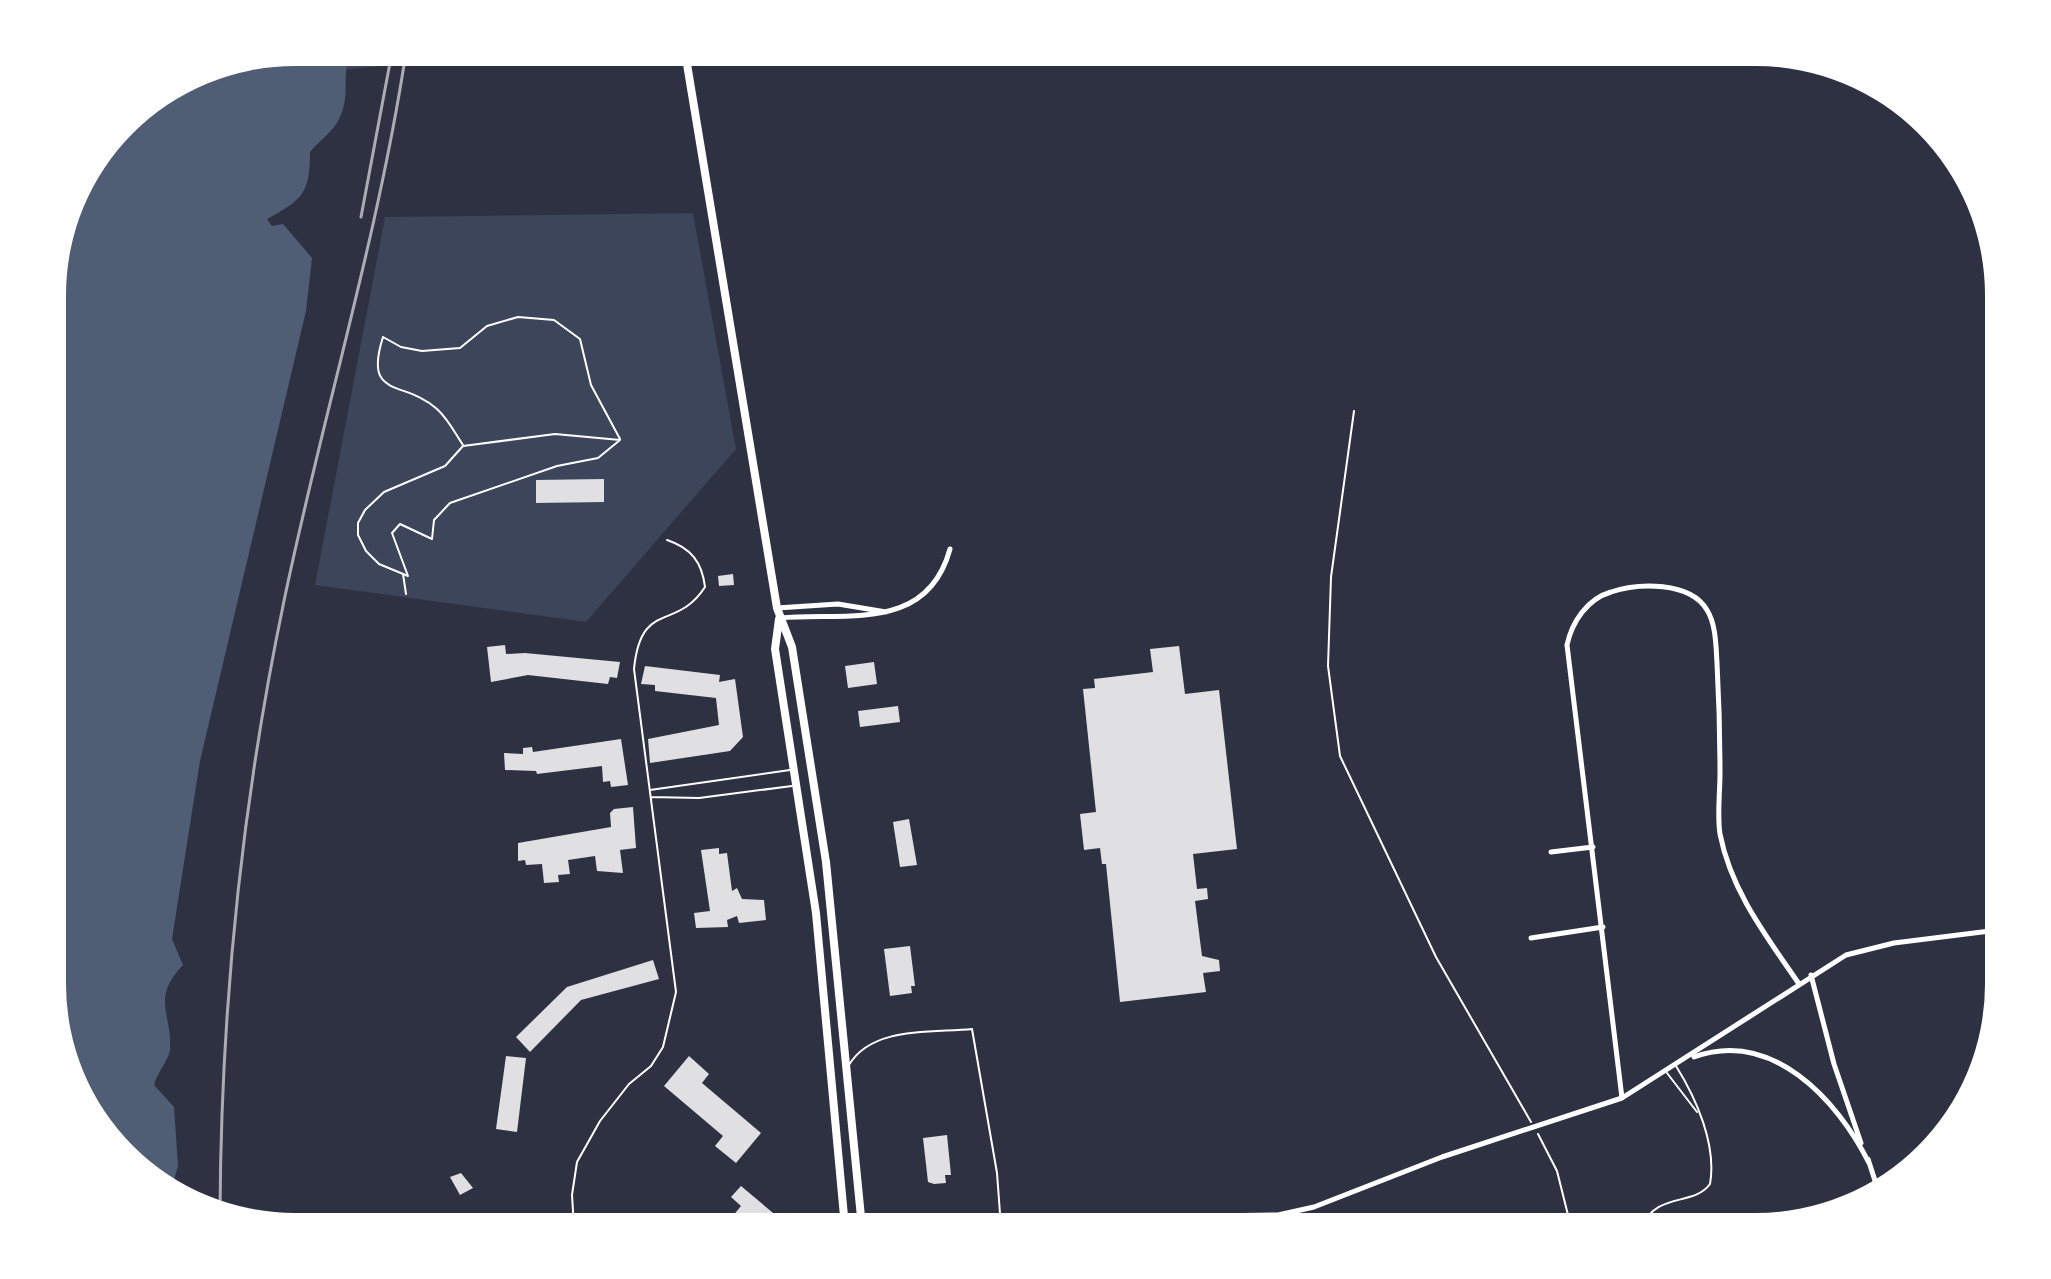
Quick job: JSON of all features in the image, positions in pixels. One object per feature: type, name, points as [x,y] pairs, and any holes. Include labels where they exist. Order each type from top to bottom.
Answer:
[{"type":"highway","points":[[687,66],[777,608],[792,647],[825,854],[861,1213]]},
{"type":"highway","points":[[779,618],[775,649],[819,938],[844,1213]]},
{"type":"street","points":[[779,618],[871,616],[907,605],[929,589],[950,549]]},
{"type":"street","points":[[1622,1098],[1567,645],[1571,627],[1587,606],[1606,593],[1644,587],[1680,592],[1700,602],[1709,611],[1716,640],[1720,714],[1719,830],[1727,862],[1749,908],[1799,984]]},
{"type":"street","points":[[777,608],[838,604],[887,612]]},
{"type":"street","points":[[1551,852],[1593,847]]},
{"type":"street","points":[[1531,938],[1603,927]]},
{"type":"street","points":[[1288,1213],[1302,1211],[1460,1151],[1622,1098],[1667,1072],[1811,975],[1867,948],[1985,932]]},
{"type":"street","points":[[1811,975],[1834,1064],[1874,1179]]},
{"type":"street","points":[[1679,1064],[1724,1049],[1744,1051],[1782,1064],[1805,1079],[1827,1100],[1851,1130],[1869,1163]]},
{"type":"lane","points":[[573,1213],[572,1195],[577,1162],[588,1139],[629,1084],[651,1066],[671,1024],[676,992],[634,681],[640,634],[646,627],[688,605],[705,587],[703,571],[694,556],[667,540]]},
{"type":"lane","points":[[649,790],[795,769]]},
{"type":"lane","points":[[650,797],[659,800],[699,798],[798,785]]},
{"type":"lane","points":[[848,1068],[860,1049],[890,1038],[972,1029],[997,1173],[1000,1213]]},
{"type":"lane","points":[[1649,1213],[1669,1200],[1702,1193],[1710,1184],[1706,1133],[1679,1064]]},
{"type":"lane","points":[[1667,1072],[1698,1113]]},
{"type":"path","points":[[463,446],[436,407],[389,387],[377,375],[376,360],[383,337],[401,347],[422,351],[460,348],[487,326],[518,317],[554,320],[580,339],[591,385],[620,440]]},
{"type":"path","points":[[1354,411],[1331,577],[1328,666],[1340,756],[1436,957],[1512,1087]]},
{"type":"path","points":[[555,434],[620,440],[598,458],[557,466],[450,503],[434,520],[432,539],[400,524],[392,533],[408,576],[379,564],[366,551],[358,535],[358,523],[365,510],[384,492],[445,466],[463,446],[555,434]]},
{"type":"path","points":[[403,573],[406,594]]},
{"type":"path","points":[[1551,1160],[1567,1213]]},
{"type":"shaded area","points":[[344,66],[381,66],[343,70]]},
{"type":"shaded area","points":[[346,66],[343,111],[333,128],[310,152],[306,187],[296,201],[267,219],[272,226],[283,224],[312,258],[306,311],[200,761],[172,939],[183,965],[167,988],[165,1007],[170,1050],[154,1085],[174,1107],[178,1166],[175,1178],[156,1166],[133,1146],[105,1111],[83,1071],[68,1014],[68,265],[78,222],[97,181],[133,133],[168,105],[208,83],[236,74],[265,68]]},
{"type":"shaded area","points":[[693,213],[736,449],[586,622],[315,585],[385,217]]},
{"type":"building","points":[[604,479],[604,502],[536,503],[536,480]]},
{"type":"building","points":[[733,574],[734,585],[719,586],[718,576]]},
{"type":"building","points":[[505,645],[506,654],[620,662],[617,678],[610,677],[608,684],[528,675],[491,682],[487,647]]},
{"type":"building","points":[[1179,646],[1185,694],[1219,690],[1237,849],[1193,854],[1197,889],[1207,888],[1208,899],[1195,901],[1202,956],[1219,960],[1220,971],[1203,973],[1206,992],[1120,1002],[1106,864],[1102,864],[1100,848],[1084,850],[1080,814],[1096,812],[1083,689],[1095,688],[1094,679],[1153,672],[1150,649]]},
{"type":"building","points":[[874,662],[877,684],[848,688],[845,666]]},
{"type":"building","points":[[645,666],[720,675],[719,682],[735,679],[743,737],[730,751],[650,763],[648,739],[719,725],[716,698],[655,691],[655,685],[641,684]]},
{"type":"building","points":[[898,706],[900,722],[860,727],[858,711]]},
{"type":"building","points":[[621,739],[628,785],[611,787],[610,781],[603,782],[602,766],[537,774],[536,771],[505,770],[504,753],[523,754],[523,748],[532,747],[533,752]]},
{"type":"building","points":[[633,807],[636,848],[620,850],[623,873],[597,871],[595,856],[568,860],[570,874],[558,875],[559,882],[544,883],[542,864],[526,865],[525,860],[518,861],[518,843],[611,827],[610,813],[614,809]]},
{"type":"building","points":[[909,819],[917,865],[900,867],[893,822]]},
{"type":"building","points":[[719,848],[719,854],[727,853],[732,891],[737,888],[742,899],[764,900],[766,920],[739,923],[737,916],[727,920],[728,927],[696,928],[694,913],[710,911],[701,850]]},
{"type":"building","points":[[910,946],[915,986],[911,986],[912,993],[890,996],[884,949]]},
{"type":"building","points":[[653,960],[659,979],[581,1000],[530,1052],[516,1037],[567,987]]},
{"type":"building","points":[[506,1056],[526,1058],[517,1132],[496,1129]]},
{"type":"building","points":[[689,1056],[709,1074],[702,1083],[761,1133],[736,1163],[715,1146],[723,1136],[664,1086]]},
{"type":"building","points":[[947,1135],[951,1175],[945,1175],[946,1183],[928,1182],[923,1138]]},
{"type":"building","points":[[461,1173],[473,1188],[460,1195],[450,1177]]},
{"type":"building","points":[[741,1186],[773,1213],[735,1213],[741,1206],[731,1197]]},
{"type":"railway","points":[[361,217],[389,66]]},
{"type":"railway","points":[[220,1200],[230,982],[256,752],[284,601],[365,259],[404,66]]}]
